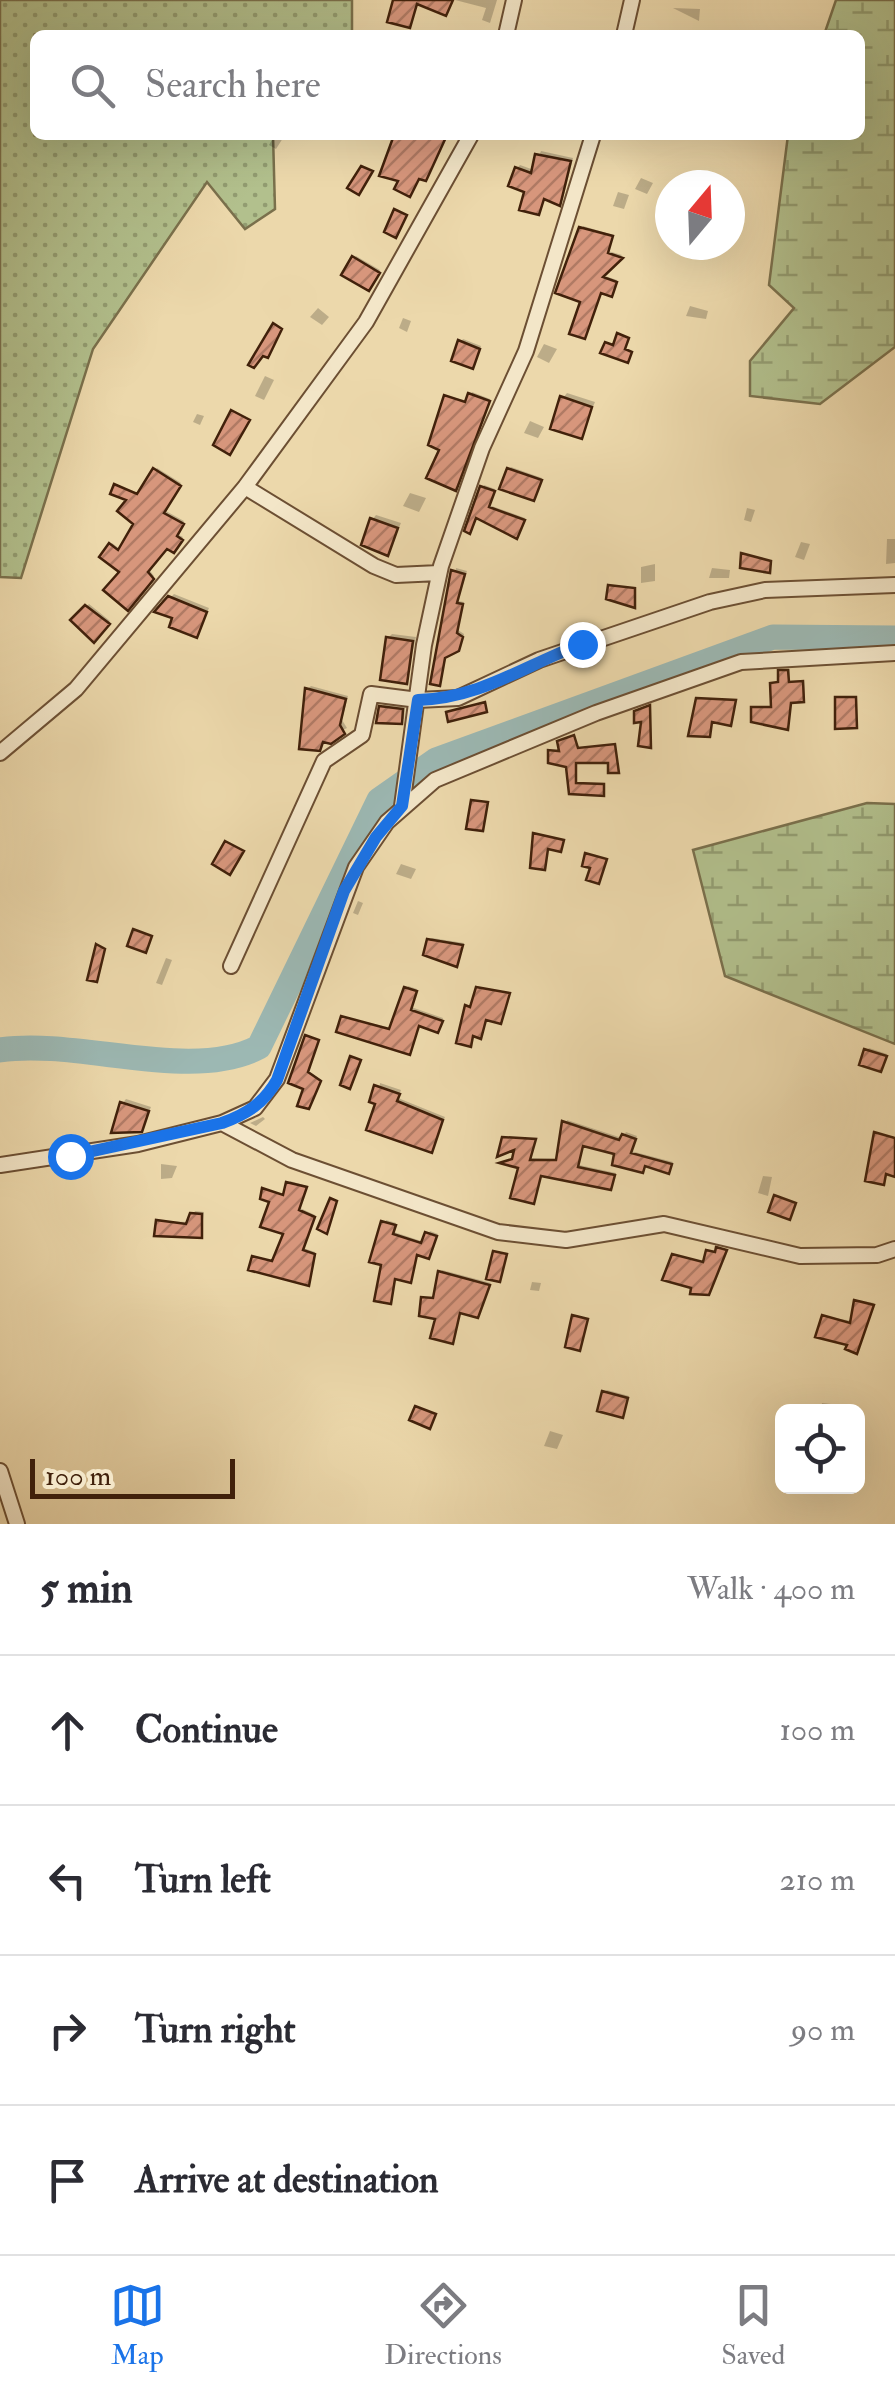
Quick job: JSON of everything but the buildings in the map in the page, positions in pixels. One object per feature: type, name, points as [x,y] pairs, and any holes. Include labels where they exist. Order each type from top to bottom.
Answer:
[{"type":"street","points":[[507,30],[514,0]]},
{"type":"street","points":[[625,30],[632,0]]},
{"type":"street","points":[[0,753],[76,690],[245,487],[366,322],[469,140]]},
{"type":"street","points":[[403,802],[439,573],[482,448],[526,351],[591,140]]},
{"type":"street","points":[[245,487],[396,576],[439,573]]},
{"type":"street","points":[[231,966],[324,761],[362,735],[370,694],[418,700],[480,692],[539,660],[710,602],[765,590],[895,585]]},
{"type":"street","points":[[0,1164],[138,1144],[222,1123],[255,1108],[272,1090],[344,891],[376,837],[403,802],[435,780],[711,670],[769,658],[895,652]]},
{"type":"street","points":[[222,1123],[292,1160],[498,1232],[566,1240],[664,1224],[800,1256],[877,1255],[895,1249]]},
{"type":"street","points":[[0,1471],[17,1524]]},
{"type":"green space","points":[[0,0],[352,0],[352,30],[30,30],[30,140],[273,140],[275,209],[245,229],[207,182],[93,349],[21,578],[0,577]]},
{"type":"green space","points":[[836,0],[895,0],[895,347],[820,404],[750,396],[750,361],[794,308],[769,285],[787,140],[865,140],[865,30],[826,30]]},
{"type":"green space","points":[[867,803],[895,804],[895,1044],[725,976],[693,850]]},
{"type":"waterway","points":[[0,1050],[31,1048],[200,1061],[231,1057],[259,1047],[379,800],[436,760],[773,637],[895,638]]},
{"type":"route","points":[[70,1156],[222,1123],[264,1100],[277,1080],[344,891],[376,837],[402,806],[418,700],[458,698],[480,692],[539,660],[582,644]]}]
